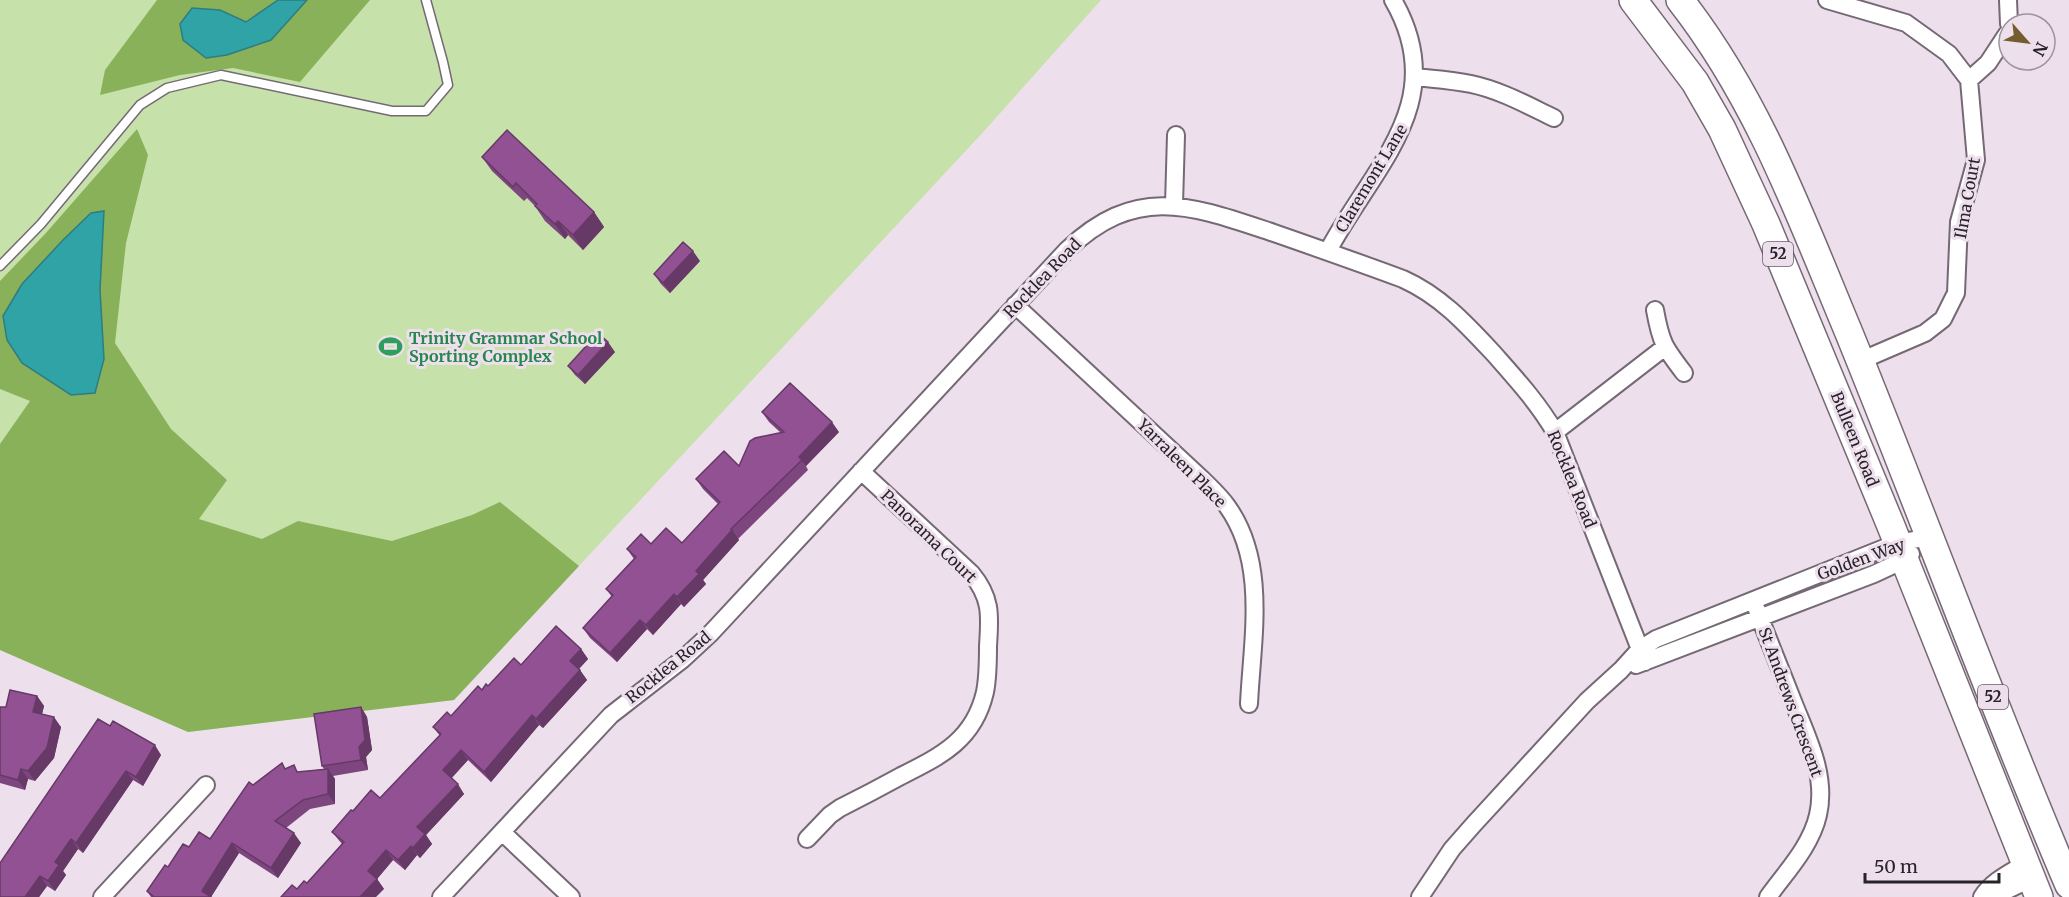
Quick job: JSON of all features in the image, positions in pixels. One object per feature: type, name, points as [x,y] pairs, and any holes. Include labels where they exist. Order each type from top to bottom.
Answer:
[{"type":"highway","name":"Bulleen Road","points":[[1632,0],[1695,82],[1722,129],[1766,224],[1901,551],[2032,879]]},
{"type":"highway","name":"Bulleen Road","points":[[1680,0],[1725,63],[1747,100],[1796,207],[1860,360],[2069,885]]},
{"type":"highway","points":[[1766,224],[1768,199],[1775,189],[1779,188],[1786,192],[1796,207]]},
{"type":"highway","points":[[2032,879],[2057,858]]},
{"type":"street","name":"Claremont Lane","points":[[1328,251],[1349,213],[1398,139],[1412,101],[1414,76],[1410,39],[1394,0]]},
{"type":"street","points":[[1827,0],[1906,23],[1949,54],[1969,80],[1988,63],[1997,49]]},
{"type":"street","points":[[1414,76],[1470,84],[1488,89],[1554,118]]},
{"type":"street","name":"Ilma Court","points":[[1860,360],[1925,333],[1943,318],[1956,293],[1959,222],[1976,160],[1969,80]]},
{"type":"street","points":[[1174,205],[1176,135]]},
{"type":"street","name":"Rocklea Road","points":[[441,897],[610,715],[697,647],[1067,250],[1096,226],[1136,209],[1174,205],[1216,213],[1403,279],[1441,301],[1515,377],[1536,402],[1555,432],[1642,656]]},
{"type":"street","name":"Yarraleen Place","points":[[1015,305],[1202,479],[1219,496],[1234,518],[1248,548],[1254,586],[1249,704]]},
{"type":"street","points":[[1656,310],[1659,331],[1665,347],[1684,372]]},
{"type":"street","points":[[1555,432],[1665,347]]},
{"type":"street","name":"Panorama Court","points":[[807,839],[840,808],[932,761],[956,744],[973,722],[985,693],[987,680],[989,611],[987,600],[978,582],[861,471]]},
{"type":"street","name":"Golden Way","points":[[1642,656],[1656,639],[1754,600],[1901,551],[1930,537]]},
{"type":"street","name":"Golden Way","points":[[1420,897],[1460,841],[1587,701],[1621,670],[1642,656],[1760,618],[1874,574],[1901,551]]},
{"type":"street","name":"St Andrews Crescent","points":[[1754,600],[1810,746],[1819,773],[1821,788],[1818,816],[1808,840],[1768,897]]},
{"type":"street","points":[[102,897],[206,785]]},
{"type":"street","points":[[502,832],[571,897]]},
{"type":"street","points":[[1982,897],[1998,881],[2032,879]]},
{"type":"street","points":[[1993,897],[2032,879]]},
{"type":"lane","points":[[0,266],[41,224],[140,105],[167,88],[221,75],[392,111],[426,111],[448,85],[426,0]]},
{"type":"green space","name":"Trinity Grammar School Sporting Complex","points":[[0,0],[1101,0],[986,129],[454,700],[188,732],[0,650]]},
{"type":"green space","points":[[157,0],[370,0],[300,82],[233,68],[180,75],[100,95],[105,70]]},
{"type":"green space","points":[[137,129],[148,155],[126,243],[115,343],[171,429],[227,480],[199,519],[262,539],[298,521],[392,541],[472,515],[500,502],[579,566],[454,700],[188,732],[0,650],[0,444],[30,401],[0,389],[0,281],[45,234]]},
{"type":"water","points":[[278,0],[307,0],[271,40],[227,55],[206,58],[183,40],[180,24],[192,8],[220,10],[246,22]]},
{"type":"water","points":[[104,211],[100,290],[104,359],[95,393],[71,395],[22,363],[7,340],[3,316],[22,284],[63,240],[91,213]]},
{"type":"building","points":[[507,130],[594,212],[573,235],[558,221],[555,224],[535,206],[537,204],[516,183],[513,187],[482,157]]},
{"type":"building","points":[[683,242],[693,251],[663,283],[654,274]]},
{"type":"building","points":[[598,333],[608,342],[578,375],[568,366]]},
{"type":"building","points":[[790,383],[832,422],[799,457],[802,460],[731,529],[696,571],[699,574],[677,597],[674,594],[646,625],[640,620],[610,653],[583,628],[613,595],[606,589],[636,557],[627,549],[641,534],[651,544],[666,528],[682,543],[720,502],[696,479],[724,451],[739,466],[750,441],[784,432],[762,412]]},
{"type":"building","points":[[556,626],[581,649],[570,661],[580,670],[536,719],[532,715],[484,772],[461,750],[443,770],[458,784],[417,827],[425,834],[413,848],[411,846],[398,860],[386,850],[368,871],[377,879],[360,897],[281,897],[292,885],[297,889],[304,881],[307,883],[344,842],[332,832],[351,810],[353,811],[371,790],[380,798],[441,734],[433,727],[447,712],[451,716],[478,686],[482,690],[486,684],[488,686],[514,658],[521,665]]},
{"type":"building","points":[[10,690],[37,696],[33,712],[54,717],[47,748],[28,771],[21,769],[18,780],[0,775],[0,707],[6,707]]},
{"type":"building","points":[[361,707],[365,740],[359,747],[361,760],[322,766],[314,714]]},
{"type":"building","points":[[98,719],[110,726],[113,721],[155,745],[136,777],[126,771],[76,843],[71,839],[55,862],[59,865],[48,881],[40,876],[25,897],[0,897],[0,863]]},
{"type":"building","points":[[282,763],[285,769],[294,765],[297,772],[328,769],[328,794],[303,800],[275,821],[294,833],[271,868],[232,843],[202,891],[211,897],[154,897],[147,891],[165,865],[168,867],[183,844],[189,847],[199,832],[210,839],[249,782],[253,785]]},
{"type":"place","name":"Trinity Grammar School Sporting Complex","points":[[391,347]]}]
